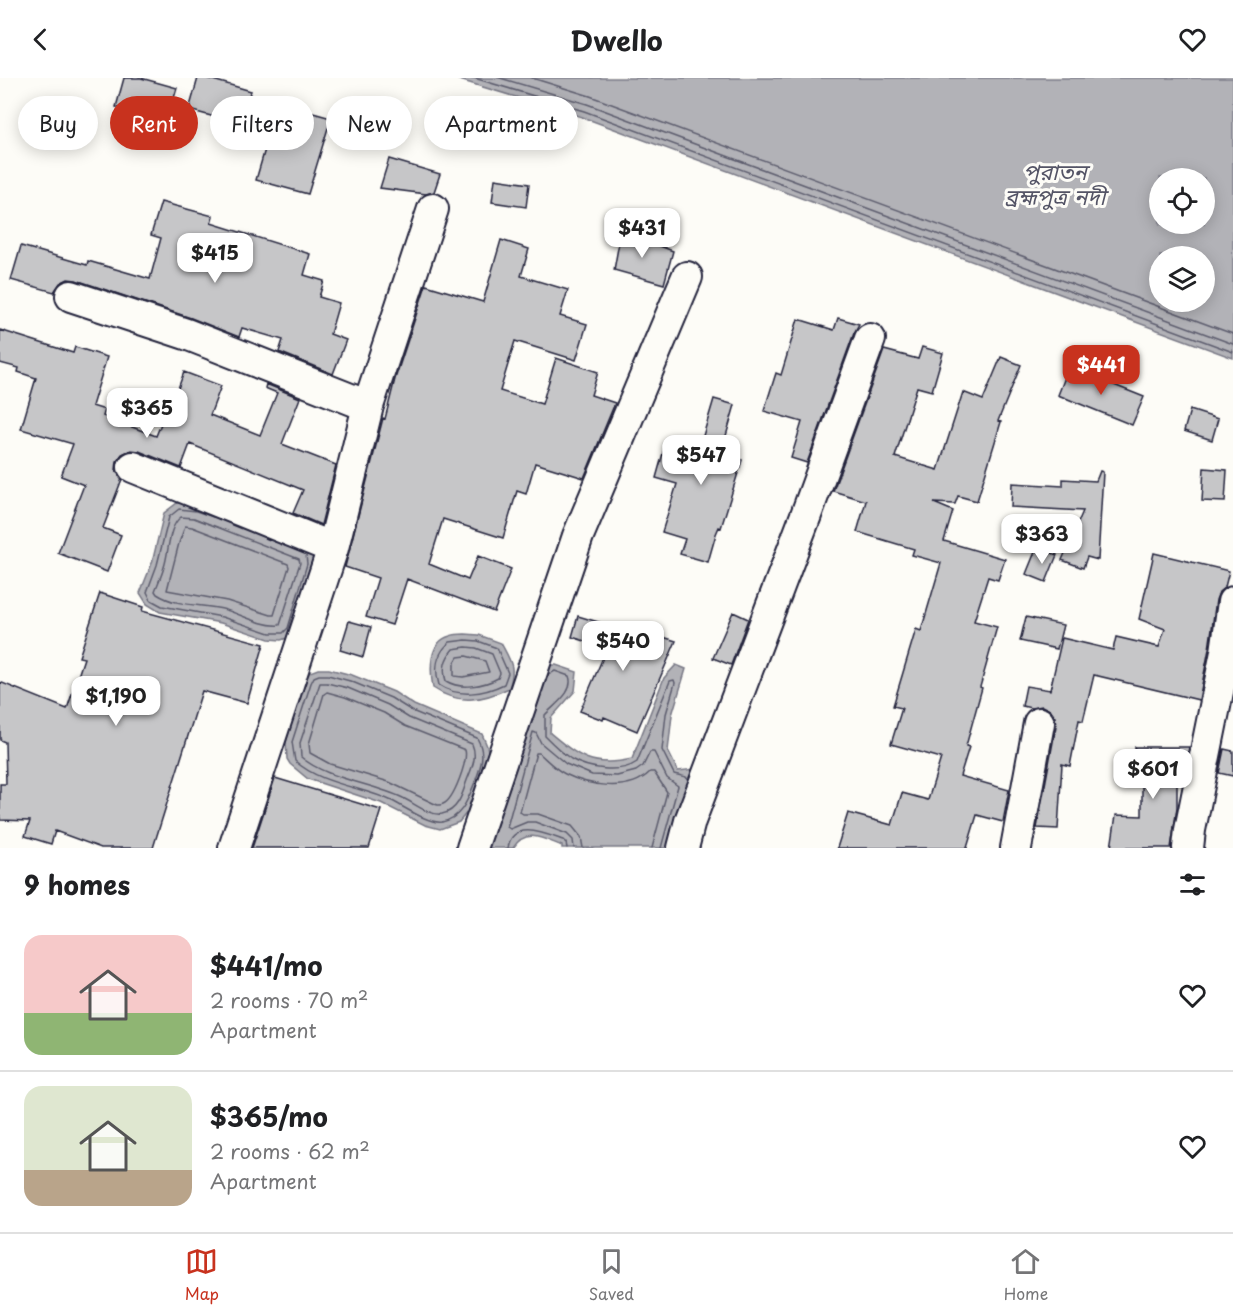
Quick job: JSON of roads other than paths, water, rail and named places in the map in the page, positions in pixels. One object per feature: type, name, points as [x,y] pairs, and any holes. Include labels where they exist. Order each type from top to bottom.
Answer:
[{"type":"street","points":[[234,848],[333,548],[368,406],[433,208]]},
{"type":"street","points":[[472,848],[578,536],[687,278]]},
{"type":"street","points":[[71,296],[186,334],[368,406]]},
{"type":"street","points":[[683,848],[690,821],[870,339]]},
{"type":"street","points":[[133,468],[333,548]]},
{"type":"street","points":[[1188,848],[1226,652],[1233,602]]},
{"type":"street","points":[[1016,848],[1039,723]]},
{"type":"water","name":"পুরাতন ব্রহ্মপুত্র নদী","points":[[453,78],[1233,78],[1233,358],[578,116],[578,96],[513,96]]},
{"type":"water","points":[[177,503],[197,505],[314,556],[314,564],[293,631],[287,638],[269,639],[221,623],[160,612],[147,604],[140,593],[152,563],[164,513]]},
{"type":"water","points":[[479,635],[501,643],[512,670],[509,688],[489,696],[461,699],[433,688],[431,666],[438,644],[450,636]]},
{"type":"water","points":[[549,665],[577,672],[575,691],[551,718],[550,733],[578,754],[606,762],[632,759],[664,678],[676,665],[686,669],[672,715],[668,751],[678,771],[695,769],[674,848],[562,848],[542,838],[529,836],[513,848],[487,848]]},
{"type":"water","points":[[329,669],[352,675],[394,692],[414,705],[482,734],[490,760],[472,806],[459,822],[440,829],[425,825],[381,803],[308,779],[290,764],[287,759],[286,742],[305,680],[310,672]]}]
